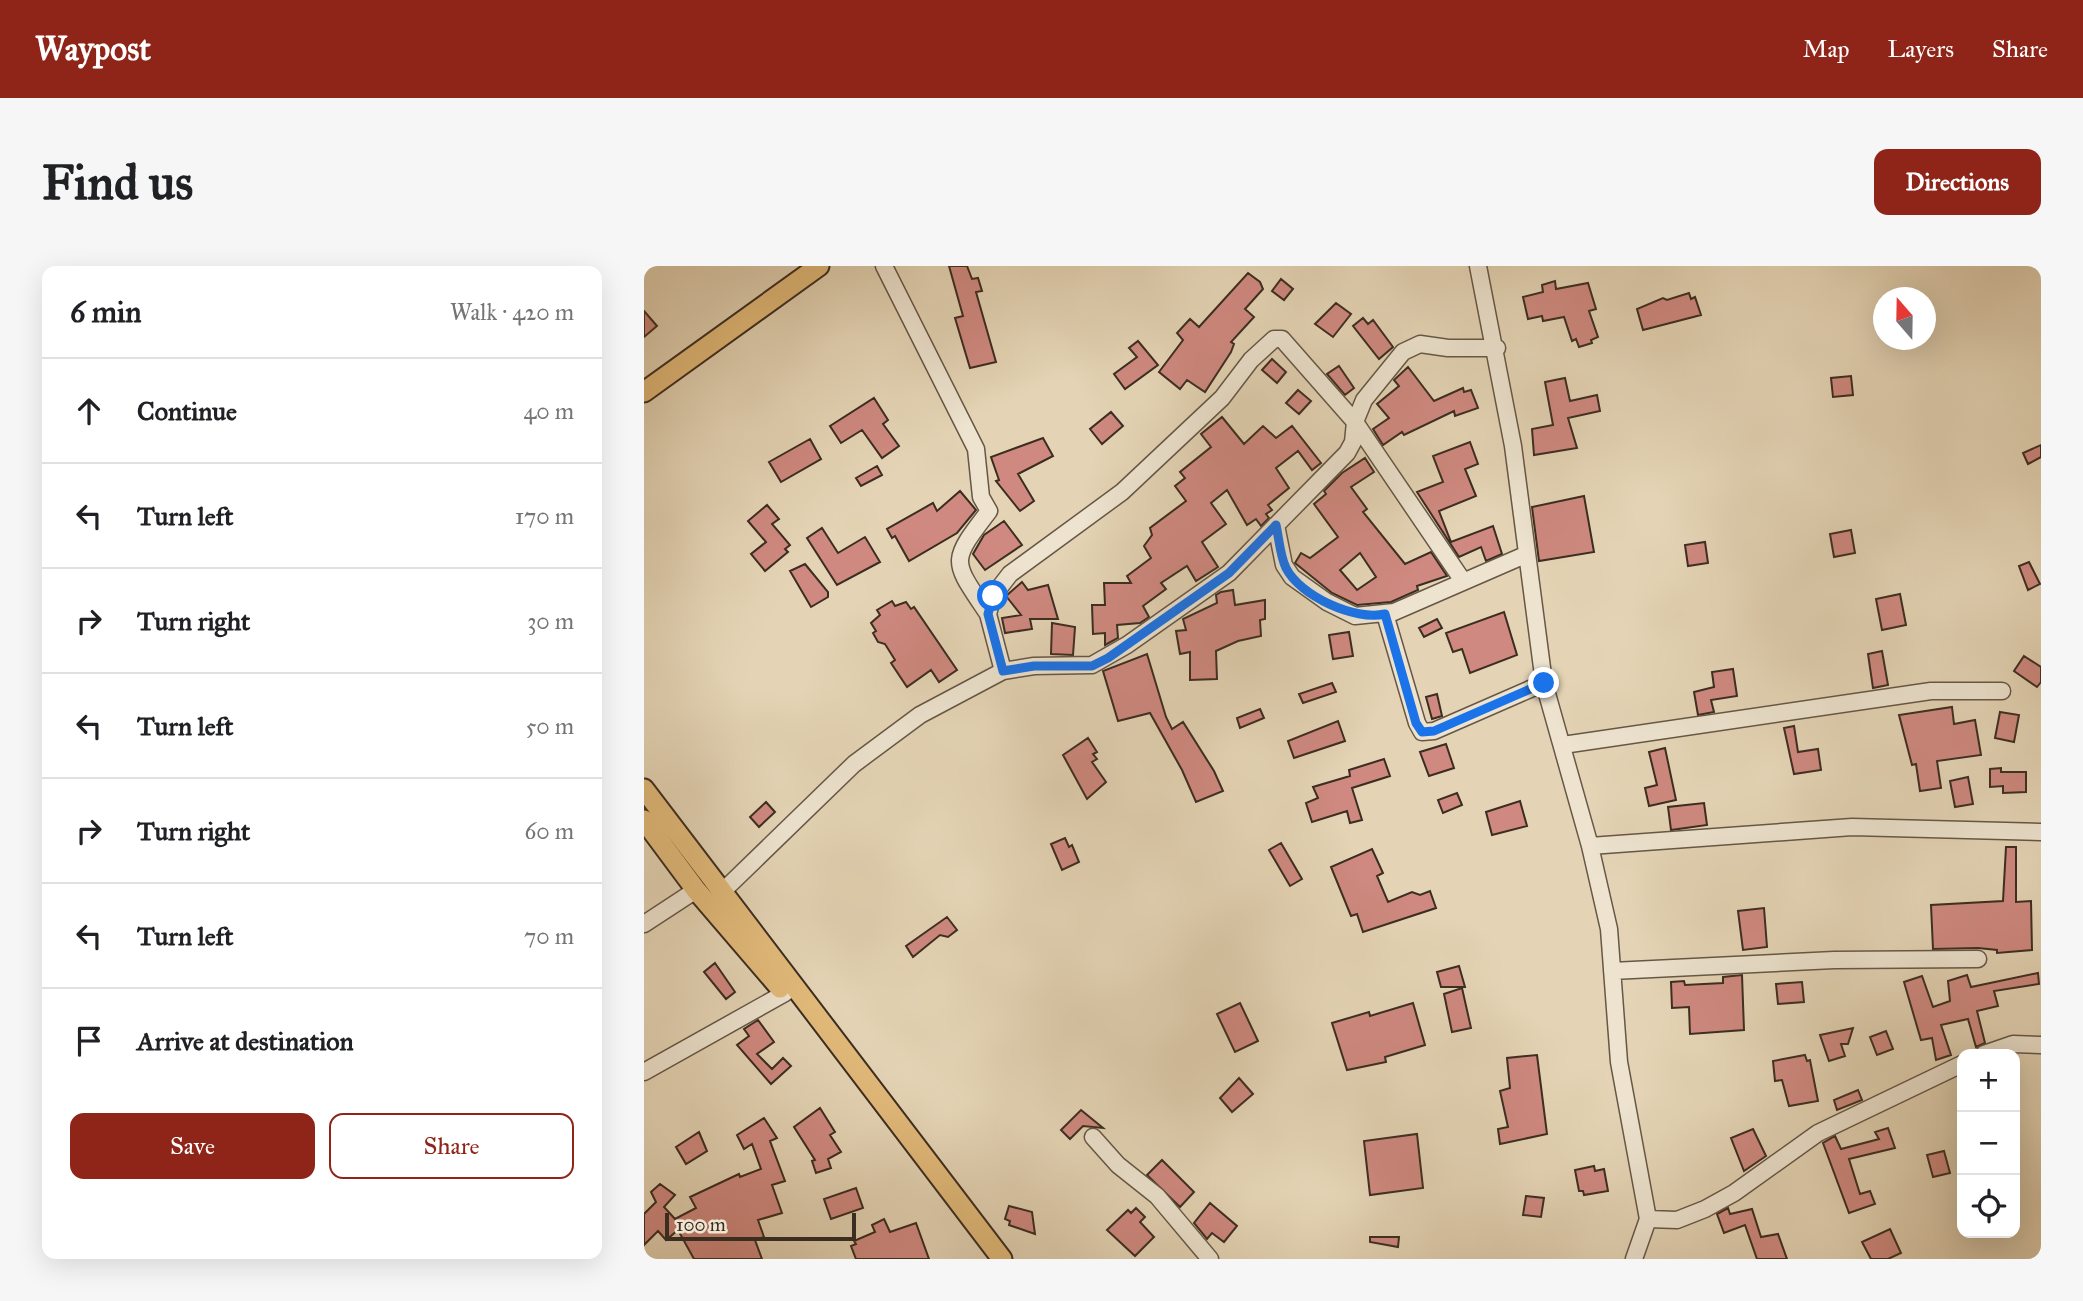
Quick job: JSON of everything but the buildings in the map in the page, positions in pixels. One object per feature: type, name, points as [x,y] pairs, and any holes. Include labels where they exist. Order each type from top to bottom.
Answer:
[{"type":"main road","points":[[644,392],[819,266]]},
{"type":"main road","points":[[644,789],[1002,1259]]},
{"type":"main road","points":[[644,820],[696,890],[785,993],[986,1259]]},
{"type":"street","points":[[884,266],[975,449],[981,496],[989,511],[962,546],[957,561],[962,575],[988,614],[1003,671]]},
{"type":"street","points":[[1478,266],[1497,348],[1513,446],[1525,555],[1544,683],[1590,846],[1609,929],[1619,1062],[1648,1219],[1634,1259]]},
{"type":"street","points":[[988,614],[993,596],[1010,574],[1122,492],[1222,398],[1268,342],[1282,339],[1355,422],[1463,581]]},
{"type":"street","points":[[722,892],[854,764],[920,715],[1003,671],[1034,666],[1092,666],[1108,658],[1229,573],[1347,453],[1353,442],[1355,422],[1364,400],[1404,352],[1420,344],[1448,348],[1497,348]]},
{"type":"street","points":[[1276,525],[1284,565],[1292,577],[1327,602],[1355,616],[1385,614],[1525,555]]},
{"type":"street","points":[[1385,614],[1416,723],[1422,732],[1434,731],[1544,683]]},
{"type":"street","points":[[1563,746],[1931,691],[2002,691]]},
{"type":"street","points":[[1590,846],[1852,827],[2041,832]]},
{"type":"street","points":[[644,924],[696,890]]},
{"type":"street","points":[[1612,971],[1642,972],[1834,960],[1979,959]]},
{"type":"street","points":[[644,1072],[785,993]]},
{"type":"street","points":[[1998,1049],[2012,1044],[2041,1045]]},
{"type":"street","points":[[1648,1219],[1677,1220],[1705,1209],[1734,1193],[1818,1133],[1957,1067]]},
{"type":"street","points":[[1093,1137],[1118,1165],[1157,1196],[1210,1259]]},
{"type":"route","points":[[993,596],[988,614],[1003,671],[1034,666],[1092,666],[1108,658],[1229,573],[1276,525],[1284,565],[1292,577],[1327,602],[1355,616],[1385,614],[1416,723],[1422,732],[1434,731],[1544,683]]}]
